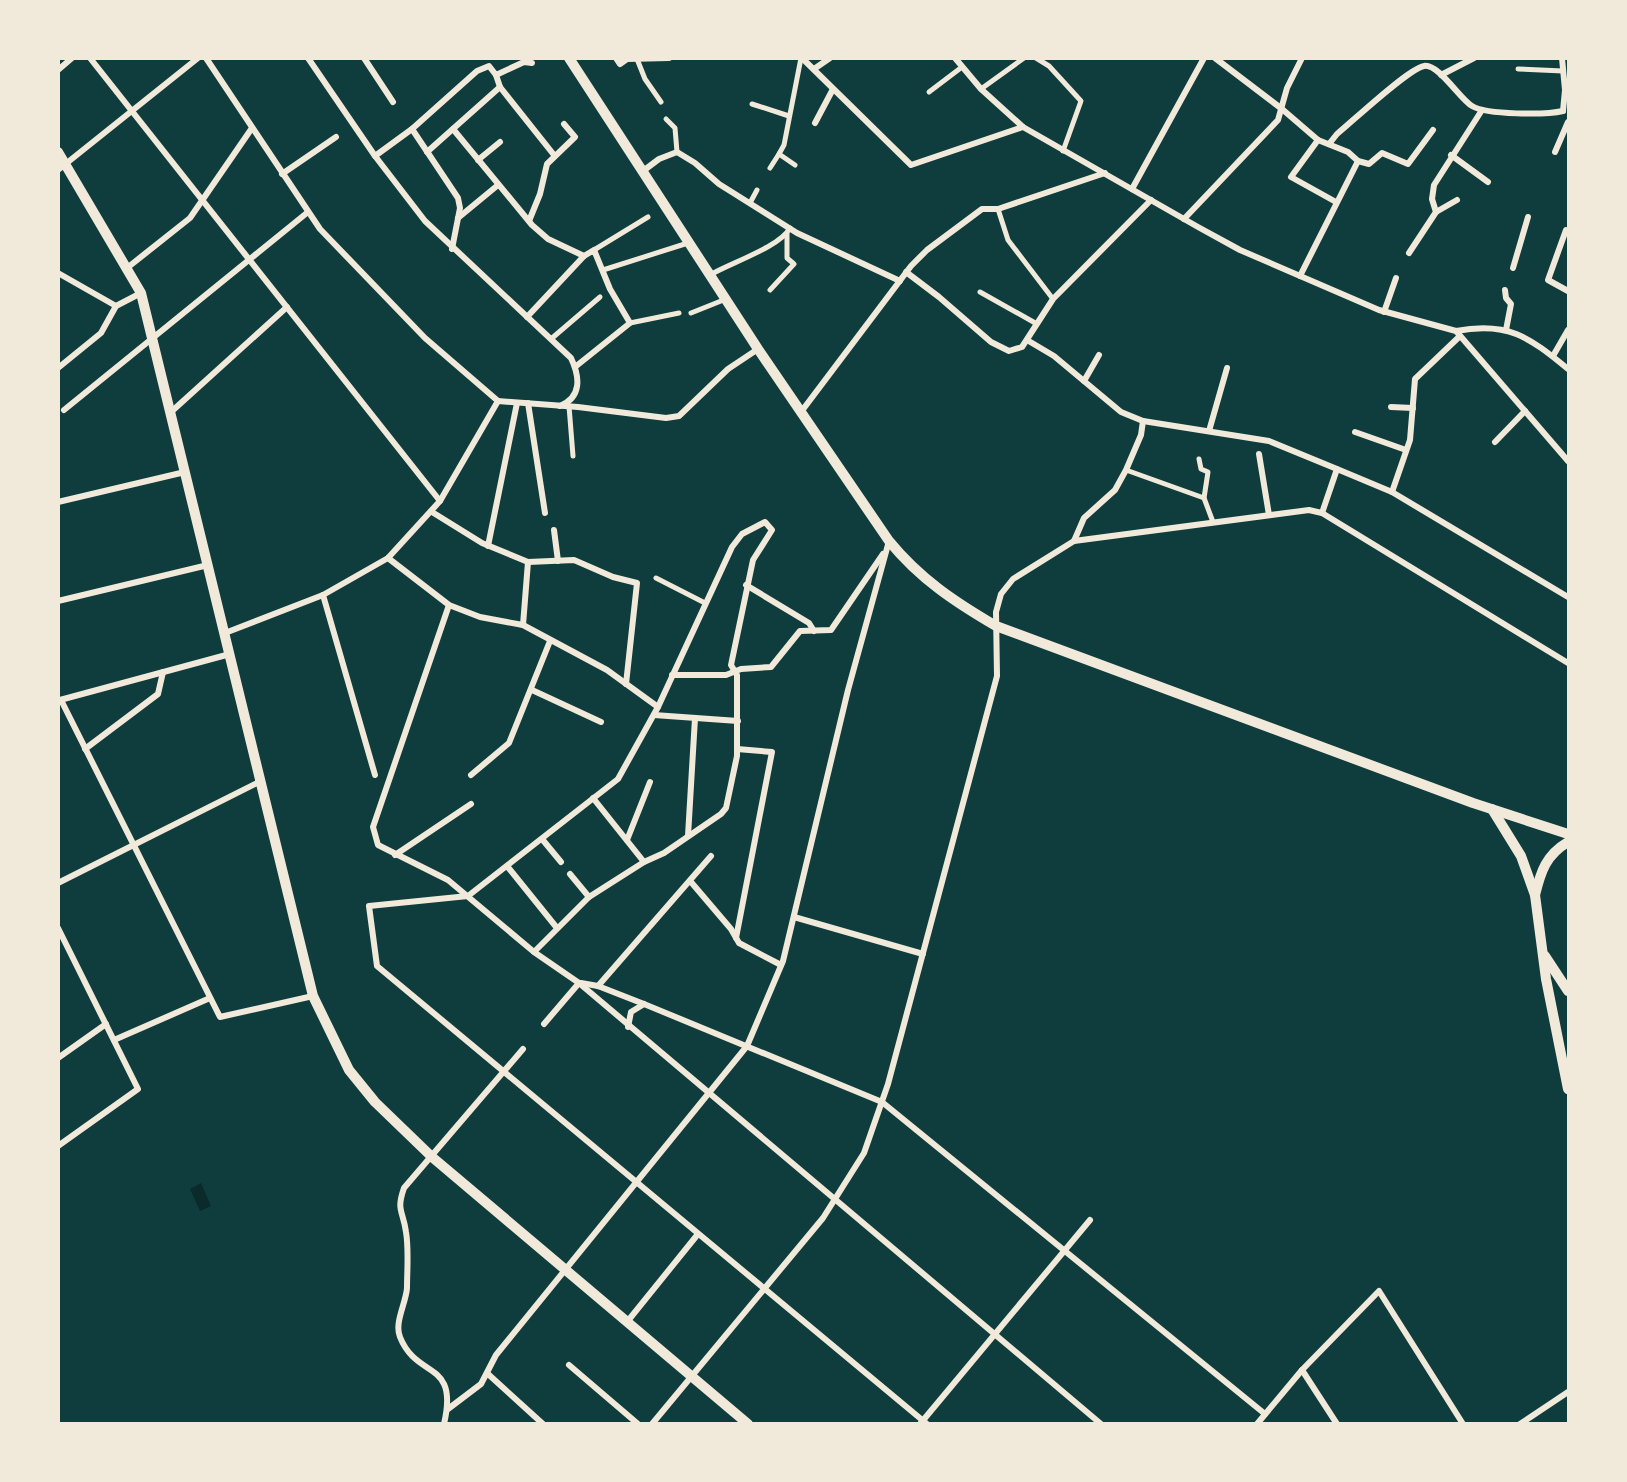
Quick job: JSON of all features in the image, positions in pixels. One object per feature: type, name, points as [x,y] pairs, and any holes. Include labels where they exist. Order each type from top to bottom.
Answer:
[{"type":"street","points":[[58,70],[72,58]]},
{"type":"street","points":[[90,58],[440,501]]},
{"type":"street","points":[[62,167],[198,58]]},
{"type":"street","points":[[206,58],[320,229],[425,338],[498,401],[569,406],[666,418],[679,416],[728,369],[758,349]]},
{"type":"street","points":[[364,58],[393,102]]},
{"type":"street","points":[[569,58],[888,545],[938,591],[996,626],[1492,809],[1569,834]]},
{"type":"street","points":[[616,58],[620,64],[627,59],[669,58]]},
{"type":"street","points":[[770,168],[784,145],[802,58],[910,165],[1023,127]]},
{"type":"street","points":[[814,69],[830,58]]},
{"type":"street","points":[[955,58],[981,89],[1023,127],[1198,227],[1240,250],[1384,312],[1458,334],[1569,461]]},
{"type":"street","points":[[981,89],[1024,58]]},
{"type":"street","points":[[1036,58],[1049,66],[1081,101],[1063,151]]},
{"type":"street","points":[[1132,189],[1204,58]]},
{"type":"street","points":[[1215,58],[1282,108],[1318,140],[1348,152],[1358,160],[1369,164],[1382,153],[1408,164],[1433,130]]},
{"type":"street","points":[[1184,219],[1278,120],[1287,88],[1302,58]]},
{"type":"street","points":[[1441,75],[1473,58]]},
{"type":"street","points":[[1329,144],[1337,134],[1415,70],[1430,67],[1470,105],[1482,110],[1566,112],[1562,58]]},
{"type":"street","points":[[637,59],[645,79],[661,102]]},
{"type":"street","points":[[310,60],[375,156],[425,221],[452,249],[571,358],[575,368],[577,389],[574,397],[560,406]]},
{"type":"street","points":[[496,75],[524,62],[532,63]]},
{"type":"street","points":[[375,156],[412,129],[477,71],[489,66],[496,75],[500,87],[555,155]]},
{"type":"street","points":[[929,92],[962,67]]},
{"type":"street","points":[[1518,69],[1563,71]]},
{"type":"street","points":[[427,152],[500,87]]},
{"type":"street","points":[[815,123],[833,89]]},
{"type":"street","points":[[752,104],[789,116]]},
{"type":"street","points":[[1437,212],[1432,199],[1434,185],[1451,155],[1482,110]]},
{"type":"street","points":[[666,118],[675,128],[677,152]]},
{"type":"street","points":[[1555,152],[1569,123]]},
{"type":"street","points":[[529,221],[540,194],[547,164],[575,137],[564,124]]},
{"type":"street","points":[[127,268],[189,218],[252,128]]},
{"type":"street","points":[[412,129],[458,198],[458,218],[452,249]]},
{"type":"street","points":[[453,129],[529,221],[548,239],[584,256]]},
{"type":"street","points":[[282,174],[336,137]]},
{"type":"street","points":[[1318,140],[1291,177],[1336,202]]},
{"type":"street","points":[[478,160],[500,142]]},
{"type":"street","points":[[58,152],[62,167],[141,293],[314,996],[349,1070],[375,1102],[432,1157],[748,1424]]},
{"type":"street","points":[[643,171],[659,159],[677,152],[686,156],[719,184],[788,231],[798,233],[900,281]]},
{"type":"street","points":[[779,154],[795,165]]},
{"type":"street","points":[[1451,155],[1488,182]]},
{"type":"street","points":[[1300,276],[1358,160]]},
{"type":"street","points":[[801,412],[906,272],[927,250],[982,209],[998,208],[1105,173]]},
{"type":"street","points":[[458,218],[498,185]]},
{"type":"street","points":[[750,203],[758,190]]},
{"type":"street","points":[[906,272],[1000,347],[1016,351],[1027,340],[1053,299],[1151,200]]},
{"type":"street","points":[[1409,253],[1437,212],[1457,200]]},
{"type":"street","points":[[998,208],[1008,240],[1053,299]]},
{"type":"street","points":[[64,410],[308,212]]},
{"type":"street","points":[[527,317],[584,256],[648,217]]},
{"type":"street","points":[[1512,268],[1528,217]]},
{"type":"street","points":[[1566,230],[1548,280],[1569,291]]},
{"type":"street","points":[[710,275],[734,261],[762,252],[788,231]]},
{"type":"street","points":[[770,290],[794,264],[787,258],[788,231]]},
{"type":"street","points":[[603,270],[690,243]]},
{"type":"street","points":[[594,250],[610,288],[630,323]]},
{"type":"street","points":[[58,273],[116,306]]},
{"type":"street","points":[[1384,312],[1396,278]]},
{"type":"street","points":[[1505,290],[1506,298],[1511,304],[1506,330]]},
{"type":"street","points":[[980,292],[1037,324]]},
{"type":"street","points":[[58,369],[100,333],[116,306],[141,293]]},
{"type":"street","points":[[551,339],[600,297]]},
{"type":"street","points":[[691,313],[726,299]]},
{"type":"street","points":[[171,412],[287,307]]},
{"type":"street","points":[[575,368],[630,323],[679,313]]},
{"type":"street","points":[[1392,492],[1410,440],[1415,379],[1458,334],[1479,327],[1512,330],[1569,369]]},
{"type":"street","points":[[1552,356],[1569,330]]},
{"type":"street","points":[[1027,340],[1054,356],[1120,412],[1143,421],[1269,441],[1337,469],[1392,492],[1567,597]]},
{"type":"street","points":[[1084,381],[1099,355]]},
{"type":"street","points":[[1209,431],[1227,368]]},
{"type":"street","points":[[225,633],[323,595],[388,558],[440,501],[498,401]]},
{"type":"street","points":[[488,546],[517,402]]},
{"type":"street","points":[[528,403],[545,513]]},
{"type":"street","points":[[569,406],[573,456]]},
{"type":"street","points":[[1391,407],[1413,408]]},
{"type":"street","points":[[1495,442],[1525,411]]},
{"type":"street","points":[[1074,541],[1084,518],[1115,490],[1141,435],[1143,421]]},
{"type":"street","points":[[1355,432],[1407,450]]},
{"type":"street","points":[[1259,454],[1269,515]]},
{"type":"street","points":[[1199,459],[1202,469],[1208,472],[1204,498],[1213,522]]},
{"type":"street","points":[[1322,513],[1337,469]]},
{"type":"street","points":[[1126,470],[1204,498]]},
{"type":"street","points":[[58,502],[185,472]]},
{"type":"street","points":[[652,1424],[765,1290],[836,1201],[864,1153],[882,1102],[997,676],[996,612],[1001,594],[1013,579],[1074,541],[1309,510],[1322,513],[1569,663]]},
{"type":"street","points":[[432,512],[488,546],[528,562],[574,560],[613,577],[637,583],[626,684]]},
{"type":"street","points":[[534,952],[589,897],[644,862],[664,853],[726,808],[737,749],[738,721],[738,675],[731,665],[753,560],[771,530],[765,522],[742,534],[732,547],[658,707],[618,779],[468,896],[369,906],[377,966],[924,1422],[1090,1220]]},
{"type":"street","points":[[554,530],[558,561]]},
{"type":"street","points":[[672,675],[726,675],[741,669],[771,667],[800,631],[831,630],[888,545]]},
{"type":"street","points":[[448,1409],[467,1396],[488,1374],[496,1355],[747,1046],[781,965],[859,648],[888,545]]},
{"type":"street","points":[[388,558],[449,605],[480,617],[524,625],[550,641],[570,648],[658,707]]},
{"type":"street","points":[[524,625],[528,562]]},
{"type":"street","points":[[58,601],[209,565]]},
{"type":"street","points":[[656,578],[705,603]]},
{"type":"street","points":[[746,585],[809,623],[814,631]]},
{"type":"street","points":[[323,595],[375,776]]},
{"type":"street","points":[[449,605],[373,827],[378,845],[448,880],[534,952],[579,983],[628,1027],[1101,1424]]},
{"type":"street","points":[[471,775],[509,743],[550,641]]},
{"type":"street","points":[[230,653],[60,700],[220,1017],[314,996]]},
{"type":"street","points":[[86,749],[158,694],[163,672]]},
{"type":"street","points":[[532,690],[602,722]]},
{"type":"street","points":[[654,715],[738,721]]},
{"type":"street","points":[[688,836],[695,718]]},
{"type":"street","points":[[736,938],[772,752],[737,749]]},
{"type":"street","points":[[58,883],[261,781]]},
{"type":"street","points":[[627,840],[650,782]]},
{"type":"street","points":[[593,798],[644,862]]},
{"type":"street","points":[[395,855],[471,804]]},
{"type":"street","points":[[1492,809],[1521,856],[1535,895],[1542,950],[1568,1087]]},
{"type":"street","points":[[542,839],[561,862]]},
{"type":"street","points":[[1535,895],[1541,870],[1550,854],[1569,842]]},
{"type":"street","points":[[598,986],[691,882],[711,856]]},
{"type":"street","points":[[507,866],[557,928]]},
{"type":"street","points":[[570,874],[589,897]]},
{"type":"street","points":[[691,882],[739,943],[781,965]]},
{"type":"street","points":[[794,917],[923,954]]},
{"type":"street","points":[[58,928],[138,1089],[58,1146]]},
{"type":"street","points":[[1542,950],[1569,991]]},
{"type":"street","points":[[579,983],[598,986],[644,1004],[882,1102],[1265,1414]]},
{"type":"street","points":[[544,1024],[579,983]]},
{"type":"street","points":[[114,1040],[210,999]]},
{"type":"street","points":[[628,1027],[631,1012],[644,1004]]},
{"type":"street","points":[[58,1058],[106,1024]]},
{"type":"street","points":[[444,1424],[448,1409],[448,1395],[440,1376],[410,1353],[398,1330],[406,1293],[407,1256],[406,1232],[399,1210],[400,1200],[404,1188],[523,1049]]},
{"type":"street","points":[[627,1322],[698,1234]]},
{"type":"street","points":[[1257,1424],[1302,1370],[1379,1291],[1463,1424]]},
{"type":"street","points":[[569,1365],[638,1424]]},
{"type":"street","points":[[1302,1370],[1337,1424]]},
{"type":"street","points":[[488,1374],[543,1424]]},
{"type":"street","points":[[1520,1424],[1569,1392]]},
{"type":"water","points":[[201,1183],[211,1206],[200,1211],[190,1189]]}]
